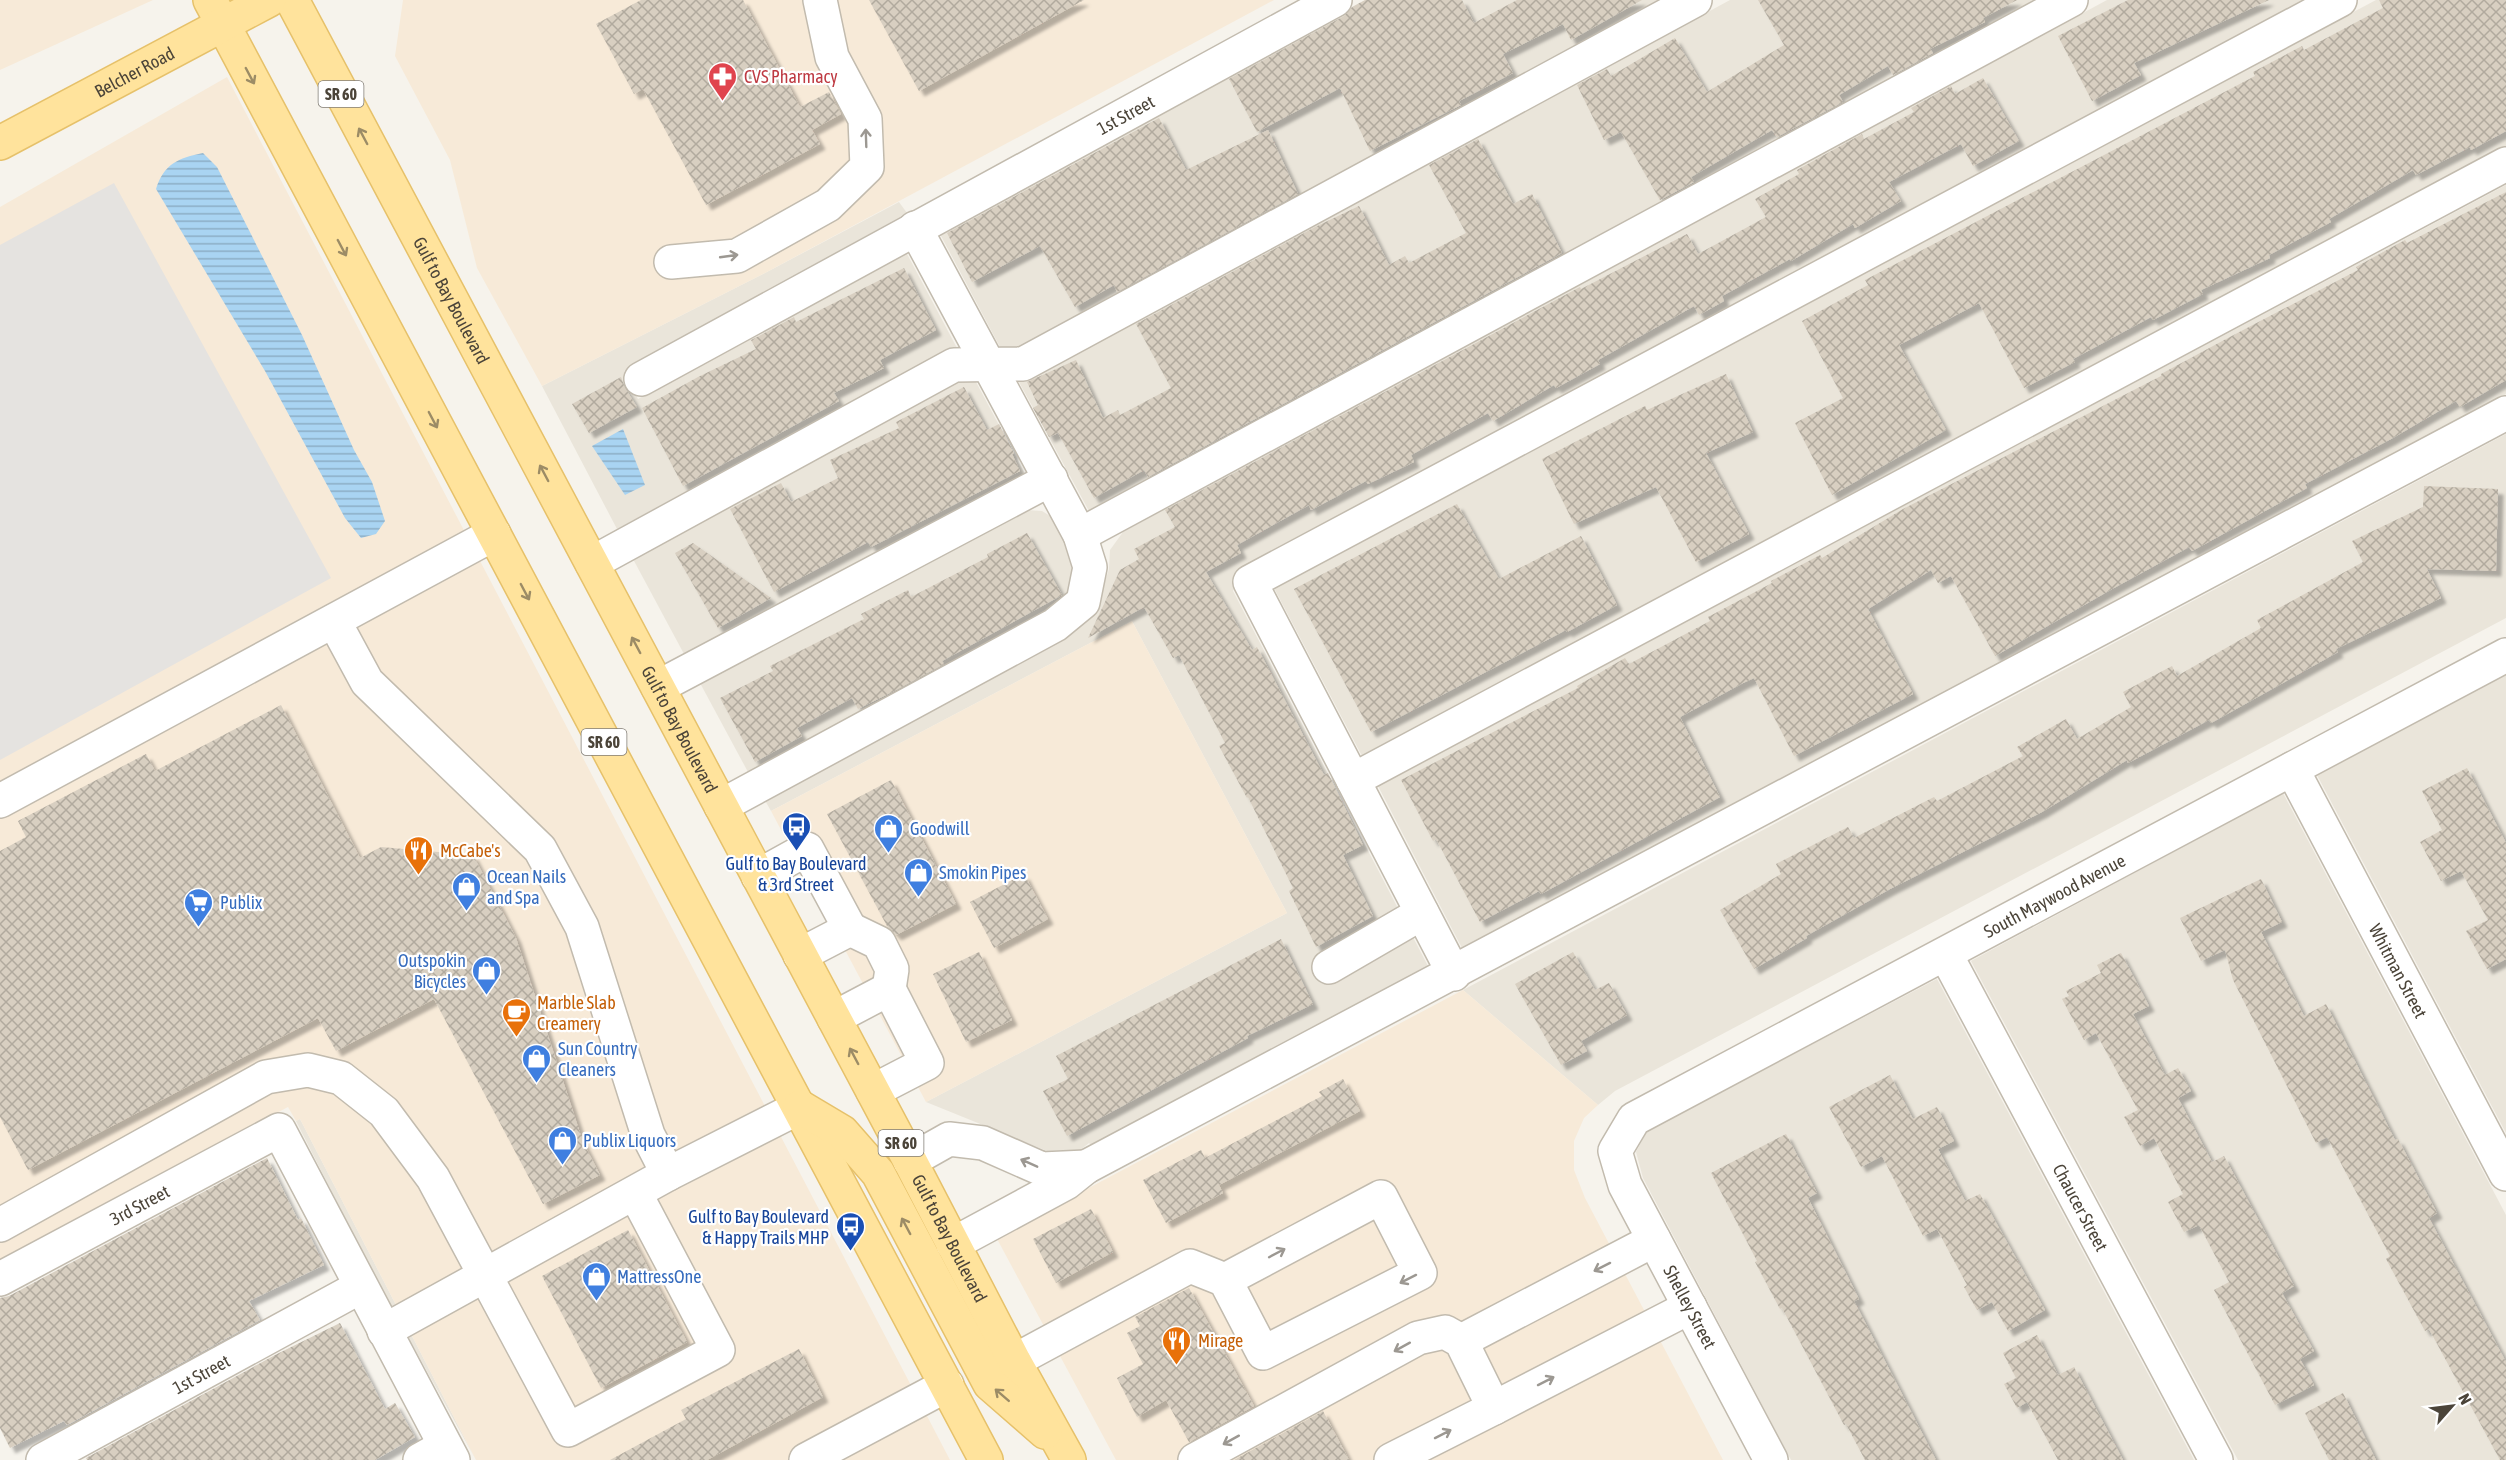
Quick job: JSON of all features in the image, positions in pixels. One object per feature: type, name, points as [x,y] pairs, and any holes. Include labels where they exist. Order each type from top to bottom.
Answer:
[{"type":"main road","name":"Belcher Road","points":[[0,143],[216,12],[269,0]]},
{"type":"main road","name":"Gulf to Bay Boulevard","points":[[292,0],[873,1091],[1014,1361],[1066,1453]]},
{"type":"main road","name":"SR 60","points":[[216,12],[986,1460]]},
{"type":"main road","points":[[800,1107],[842,1132],[878,1173],[990,1384],[1066,1453]]},
{"type":"street","points":[[671,262],[737,256],[828,205],[867,167],[865,119],[832,57],[820,0]]},
{"type":"street","name":"1st Street","points":[[641,379],[1335,0]]},
{"type":"street","points":[[592,563],[954,365],[1023,364],[1695,0]]},
{"type":"street","points":[[1080,535],[2071,0]]},
{"type":"street","points":[[1454,974],[1250,582],[2340,0]]},
{"type":"street","points":[[1353,780],[2506,164]]},
{"type":"street","points":[[721,806],[1055,625],[1083,602],[1090,567],[1080,535],[915,228]]},
{"type":"street","points":[[953,1244],[1066,1184],[1086,1167],[1454,974],[2506,413]]},
{"type":"street","points":[[658,687],[1051,479]]},
{"type":"street","points":[[0,801],[494,534]]},
{"type":"street","points":[[334,621],[367,682],[540,849],[582,927],[648,1135],[668,1174]]},
{"type":"street","name":"South Maywood Avenue","points":[[1616,1151],[1634,1119],[1946,955],[2506,654]]},
{"type":"street","name":"Whitman Street","points":[[2292,768],[2506,1174]]},
{"type":"street","points":[[758,876],[807,849],[850,928],[879,943],[892,969],[889,989],[927,1064],[873,1091]]},
{"type":"street","points":[[1329,967],[1422,913]]},
{"type":"street","points":[[800,955],[850,928]]},
{"type":"street","name":"Chaucer Street","points":[[1946,955],[2216,1460]]},
{"type":"street","points":[[834,1018],[889,989]]},
{"type":"street","points":[[0,1225],[266,1077],[308,1070],[341,1078],[384,1112],[433,1178],[568,1430],[718,1350],[635,1193]]},
{"type":"street","points":[[384,1331],[668,1174],[800,1107]]},
{"type":"street","name":"3rd Street","points":[[0,1279],[279,1130],[360,1287]]},
{"type":"street","points":[[910,1161],[949,1139],[983,1143],[1042,1169],[1086,1167]]},
{"type":"street","name":"Shelley Street","points":[[1616,1151],[1625,1185],[1771,1460]]},
{"type":"street","points":[[1014,1361],[1190,1266],[1225,1280],[1263,1353],[1420,1273],[1381,1197],[1225,1280]]},
{"type":"street","points":[[1461,1341],[1654,1240]]},
{"type":"street","points":[[360,1287],[384,1331],[439,1455]]},
{"type":"street","name":"1st Street","points":[[43,1460],[360,1287]]},
{"type":"street","points":[[1391,1460],[1690,1307]]},
{"type":"street","points":[[1195,1460],[1418,1338],[1445,1332],[1461,1341],[1494,1407]]},
{"type":"street","points":[[806,1460],[946,1385]]},
{"type":"shaded area","points":[[0,0],[153,0],[0,70]]},
{"type":"shaded area","points":[[403,0],[1274,0],[765,273],[542,386],[477,268],[450,160],[395,56]]},
{"type":"shaded area","points":[[1370,0],[1660,0],[1020,347],[1000,347],[940,234]]},
{"type":"shaded area","points":[[1730,0],[2035,0],[1089,511],[1019,382],[1031,379]]},
{"type":"shaded area","points":[[2107,0],[2304,0],[1242,567],[1233,591],[1429,968],[1091,1145],[1089,1143],[1080,1150],[1047,1151],[926,1102],[1287,913],[1132,621],[771,811],[763,797],[1098,603],[1109,569],[1110,550],[1123,532]]},
{"type":"shaded area","points":[[2376,0],[2506,0],[2506,146],[1362,756],[1274,588]]},
{"type":"shaded area","points":[[227,77],[950,1460],[476,1460],[300,1119],[296,1121],[288,1107],[0,1260],[0,207]]},
{"type":"shaded area","points":[[114,183],[331,578],[0,760],[0,245]]},
{"type":"shaded area","points":[[2506,185],[2506,394],[1463,950],[1378,786]]},
{"type":"shaded area","points":[[899,202],[907,213],[624,371],[638,399],[906,252],[957,348],[946,350],[617,529],[542,386]]},
{"type":"shaded area","points":[[957,382],[976,382],[1025,474],[684,654],[633,559]]},
{"type":"shaded area","points":[[2506,434],[2506,618],[1615,1091],[1598,1105],[1463,990]]},
{"type":"shaded area","points":[[1026,510],[1042,511],[1055,519],[1074,555],[1073,580],[1064,598],[1050,612],[748,772],[700,683]]},
{"type":"shaded area","points":[[1132,621],[1287,913],[926,1102],[771,811]]},
{"type":"shaded area","points":[[2506,674],[2506,1133],[2317,775]]},
{"type":"shaded area","points":[[2283,793],[2506,1215],[2506,1460],[2238,1460],[1971,961]]},
{"type":"shaded area","points":[[1937,979],[2194,1460],[1791,1460],[1643,1178],[1636,1152],[1647,1131]]},
{"type":"shaded area","points":[[1463,990],[1598,1105],[1584,1118],[1574,1141],[1574,1170],[1585,1198],[1723,1460],[1116,1460],[996,1237]]},
{"type":"shaded area","points":[[300,1119],[476,1460],[376,1279],[296,1121]]},
{"type":"water","points":[[203,153],[217,167],[302,335],[354,450],[372,482],[385,521],[376,534],[361,538],[345,518],[265,371],[156,189],[163,174],[173,164],[186,157]]},
{"type":"water","points":[[623,429],[645,485],[625,495],[592,446]]},
{"type":"building","name":"CVS Pharmacy","points":[[641,0],[743,0],[800,107],[829,92],[841,114],[812,130],[820,144],[706,205],[643,89],[634,94],[596,24]]},
{"type":"building","points":[[869,0],[1084,0],[919,91]]},
{"type":"building","points":[[1365,0],[1462,0],[1474,23],[1517,0],[1642,0],[1571,40],[1563,24],[1503,54],[1513,73],[1459,101],[1461,105],[1370,151],[1340,88],[1257,132],[1229,79],[1344,16],[1352,7]]},
{"type":"building","points":[[1758,0],[2017,0],[1983,18],[1985,22],[1930,49],[1933,53],[1893,75],[1888,66],[1839,95],[1843,102],[1777,137],[1772,130],[1691,177],[1694,182],[1660,200],[1621,132],[1604,140],[1577,85],[1607,69],[1611,76],[1675,38],[1707,92],[1784,45]]},
{"type":"building","points":[[2128,0],[2269,0],[2134,63],[2141,75],[2092,101],[2058,36]]},
{"type":"building","points":[[2379,0],[2506,0],[2506,131],[2416,175],[2413,170],[2329,219],[2331,222],[2269,255],[2270,258],[2201,290],[2203,294],[2153,320],[2151,317],[2073,359],[2075,362],[2024,388],[1979,303],[1899,345],[1946,430],[1832,495],[1795,423],[1843,398],[1802,321],[1868,285],[1865,280],[2255,76],[2253,72],[2302,46],[2304,50],[2383,8]]},
{"type":"building","points":[[1983,78],[2019,141],[1973,166],[1961,144],[1889,182],[1901,201],[1855,228],[1853,224],[1791,261],[1790,259],[1722,296],[1724,301],[1699,315],[1694,306],[1598,360],[1600,364],[1556,388],[1554,385],[1493,421],[1488,413],[1411,455],[1414,462],[1368,484],[1366,481],[1311,510],[1309,505],[1237,545],[1241,553],[1206,572],[1252,650],[1257,647],[1324,775],[1328,773],[1363,845],[1343,855],[1373,916],[1316,947],[1289,891],[1293,888],[1248,797],[1219,746],[1225,743],[1179,655],[1173,658],[1144,607],[1088,638],[1120,570],[1139,559],[1134,549],[1175,527],[1165,510],[1580,287],[1581,289],[1687,234],[1698,254],[1766,217],[1755,199],[1799,174],[1797,170],[1862,134],[1864,139],[1914,112],[1911,108],[1951,86],[1955,94]]},
{"type":"building","points":[[1159,118],[1186,170],[1268,130],[1298,194],[1117,292],[1114,285],[1075,307],[1040,246],[972,282],[947,233]]},
{"type":"building","points":[[1478,139],[1513,204],[1532,194],[1562,253],[1148,477],[1144,470],[1094,498],[1058,433],[1049,437],[1033,408],[1038,405],[1027,382],[1076,360],[1103,418],[1118,410],[1120,415],[1171,388],[1136,324],[1315,227],[1359,206],[1389,265],[1405,256],[1409,263],[1466,233],[1429,165]]},
{"type":"building","points":[[2506,192],[2506,380],[2460,407],[2456,401],[2391,439],[2305,484],[2307,488],[2192,551],[2189,547],[1995,656],[1951,576],[1938,583],[1931,570],[1868,609],[1913,694],[1794,756],[1754,678],[1743,683],[1680,717],[1720,797],[1541,894],[1539,891],[1480,922],[1436,839],[1433,841],[1401,780],[1578,688],[1577,686],[1625,658],[1629,664],[1710,621],[1708,617],[1772,583],[1771,581],[1820,555],[1822,558],[1903,509],[2161,376],[2358,270],[2356,267],[2405,240],[2407,243]]},
{"type":"building","points":[[904,268],[936,330],[880,360],[884,368],[834,393],[839,401],[683,486],[642,408],[756,349],[751,340],[794,317],[796,322]]},
{"type":"building","points":[[1726,374],[1753,432],[1706,453],[1749,534],[1696,562],[1656,487],[1574,524],[1542,459],[1645,406],[1647,410]]},
{"type":"building","points":[[621,377],[637,407],[589,433],[572,404]]},
{"type":"building","points":[[964,387],[987,430],[999,424],[1014,453],[1012,454],[1020,471],[871,547],[868,542],[774,592],[730,509],[781,483],[791,502],[838,478],[830,460],[899,428],[896,422]]},
{"type":"building","points":[[2424,486],[2498,489],[2496,571],[2427,569],[2441,598],[2336,649],[2338,652],[2211,723],[2209,720],[2128,763],[2127,760],[2042,812],[1890,889],[1806,936],[1807,938],[1754,969],[1720,910],[1781,874],[1776,864],[1848,827],[1854,838],[1934,797],[1937,801],[2023,756],[2017,747],[2066,719],[2077,739],[2131,707],[2123,692],[2172,666],[2177,676],[2261,628],[2257,620],[2363,562],[2352,541],[2423,507]]},
{"type":"building","points":[[1457,504],[1499,579],[1581,536],[1617,605],[1371,732],[1294,589]]},
{"type":"building","points":[[1027,533],[1062,595],[942,661],[944,664],[858,709],[852,698],[797,728],[802,736],[755,762],[720,698],[773,671],[770,666],[864,619],[861,614],[908,590],[911,597],[988,557],[987,554]]},
{"type":"building","points":[[693,543],[771,598],[718,628],[675,553]]},
{"type":"building","name":"Publix","points":[[281,705],[360,858],[381,847],[473,855],[516,938],[583,1142],[600,1175],[543,1204],[434,999],[336,1051],[318,1018],[28,1170],[0,1117],[0,851],[26,837],[18,821],[146,754],[155,771]]},
{"type":"building","points":[[2467,768],[2506,843],[2506,959],[2487,969],[2466,931],[2488,920],[2461,871],[2441,881],[2420,842],[2442,830],[2422,791]]},
{"type":"building","points":[[891,780],[956,904],[896,935],[887,926],[827,814]]},
{"type":"building","points":[[1024,874],[1048,919],[994,948],[970,902]]},
{"type":"building","points":[[2261,879],[2282,922],[2261,932],[2304,1016],[2326,1004],[2395,1140],[2398,1139],[2437,1213],[2429,1218],[2506,1362],[2506,1460],[2500,1460],[2429,1329],[2425,1331],[2386,1259],[2390,1256],[2327,1137],[2316,1143],[2233,980],[2225,950],[2201,961],[2180,918]]},
{"type":"building","points":[[1281,939],[1313,1004],[1247,1036],[1248,1038],[1067,1136],[1043,1091],[1068,1079],[1056,1056]]},
{"type":"building","points":[[979,952],[1012,1020],[966,1042],[933,974]]},
{"type":"building","points":[[1573,952],[1595,990],[1609,983],[1627,1015],[1581,1041],[1587,1051],[1561,1065],[1515,984]]},
{"type":"building","points":[[2121,953],[2149,1006],[2133,1014],[2165,1075],[2178,1068],[2191,1091],[2178,1098],[2212,1162],[2224,1156],[2294,1286],[2282,1293],[2314,1351],[2300,1359],[2314,1385],[2275,1405],[2214,1290],[2229,1282],[2199,1225],[2184,1232],[2168,1202],[2183,1194],[2154,1138],[2140,1146],[2124,1117],[2138,1110],[2096,1033],[2084,1040],[2062,999],[2069,996],[2066,991],[2101,973],[2097,965]]},
{"type":"building","points":[[1890,1075],[1913,1119],[1937,1107],[1954,1141],[1938,1149],[1965,1201],[1980,1194],[2045,1310],[2008,1331],[1992,1302],[1977,1310],[1964,1287],[1967,1285],[1937,1229],[1923,1236],[1882,1156],[1861,1167],[1829,1107]]},
{"type":"building","points":[[1343,1079],[1360,1111],[1219,1185],[1223,1193],[1166,1223],[1143,1180],[1201,1150],[1205,1158],[1322,1096],[1319,1092]]},
{"type":"building","points":[[1786,1134],[1817,1193],[1808,1198],[1859,1299],[1854,1301],[1936,1460],[1865,1460],[1782,1308],[1780,1309],[1711,1173]]},
{"type":"building","points":[[267,1158],[324,1265],[249,1301],[260,1320],[67,1425],[64,1421],[10,1448],[0,1428],[0,1298],[9,1296]]},
{"type":"building","points":[[1091,1209],[1113,1252],[1056,1283],[1033,1239]]},
{"type":"building","points":[[628,1230],[687,1342],[601,1388],[542,1276]]},
{"type":"building","points":[[1189,1288],[1254,1406],[1189,1442],[1166,1400],[1137,1417],[1117,1378],[1143,1364],[1127,1333],[1140,1326],[1135,1317]]},
{"type":"building","points":[[340,1323],[385,1409],[395,1403],[415,1437],[375,1460],[87,1460],[86,1458],[277,1354]]},
{"type":"building","points":[[2037,1335],[2058,1375],[2074,1367],[2123,1460],[2058,1460],[2027,1402],[2017,1408],[2004,1384],[2016,1378],[2003,1353]]},
{"type":"building","points":[[799,1349],[823,1397],[707,1460],[610,1460],[686,1419],[681,1410]]},
{"type":"building","points":[[2343,1393],[2376,1460],[2329,1460],[2305,1413]]},
{"type":"building","points":[[1323,1411],[1349,1460],[1234,1460]]},
{"type":"place","name":"CVS Pharmacy","points":[[723,102]]},
{"type":"place","name":"Gulf to Bay Boulevard & 3rd Street","points":[[796,852]]},
{"type":"place","name":"Goodwill","points":[[889,854]]},
{"type":"place","name":"McCabe's","points":[[419,876]]},
{"type":"place","name":"Smokin Pipes","points":[[918,898]]},
{"type":"place","name":"Ocean Nails and Spa","points":[[466,912]]},
{"type":"place","name":"Publix","points":[[199,928]]},
{"type":"place","name":"Outspokin Bicycles","points":[[487,996]]},
{"type":"place","name":"Marble Slab Creamery","points":[[516,1038]]},
{"type":"place","name":"Sun Country Cleaners","points":[[537,1084]]},
{"type":"place","name":"Publix Liquors","points":[[562,1166]]},
{"type":"place","name":"Gulf to Bay Boulevard & Happy Trails MHP","points":[[850,1252]]},
{"type":"place","name":"MattressOne","points":[[596,1302]]},
{"type":"place","name":"Mirage","points":[[1177,1366]]}]
